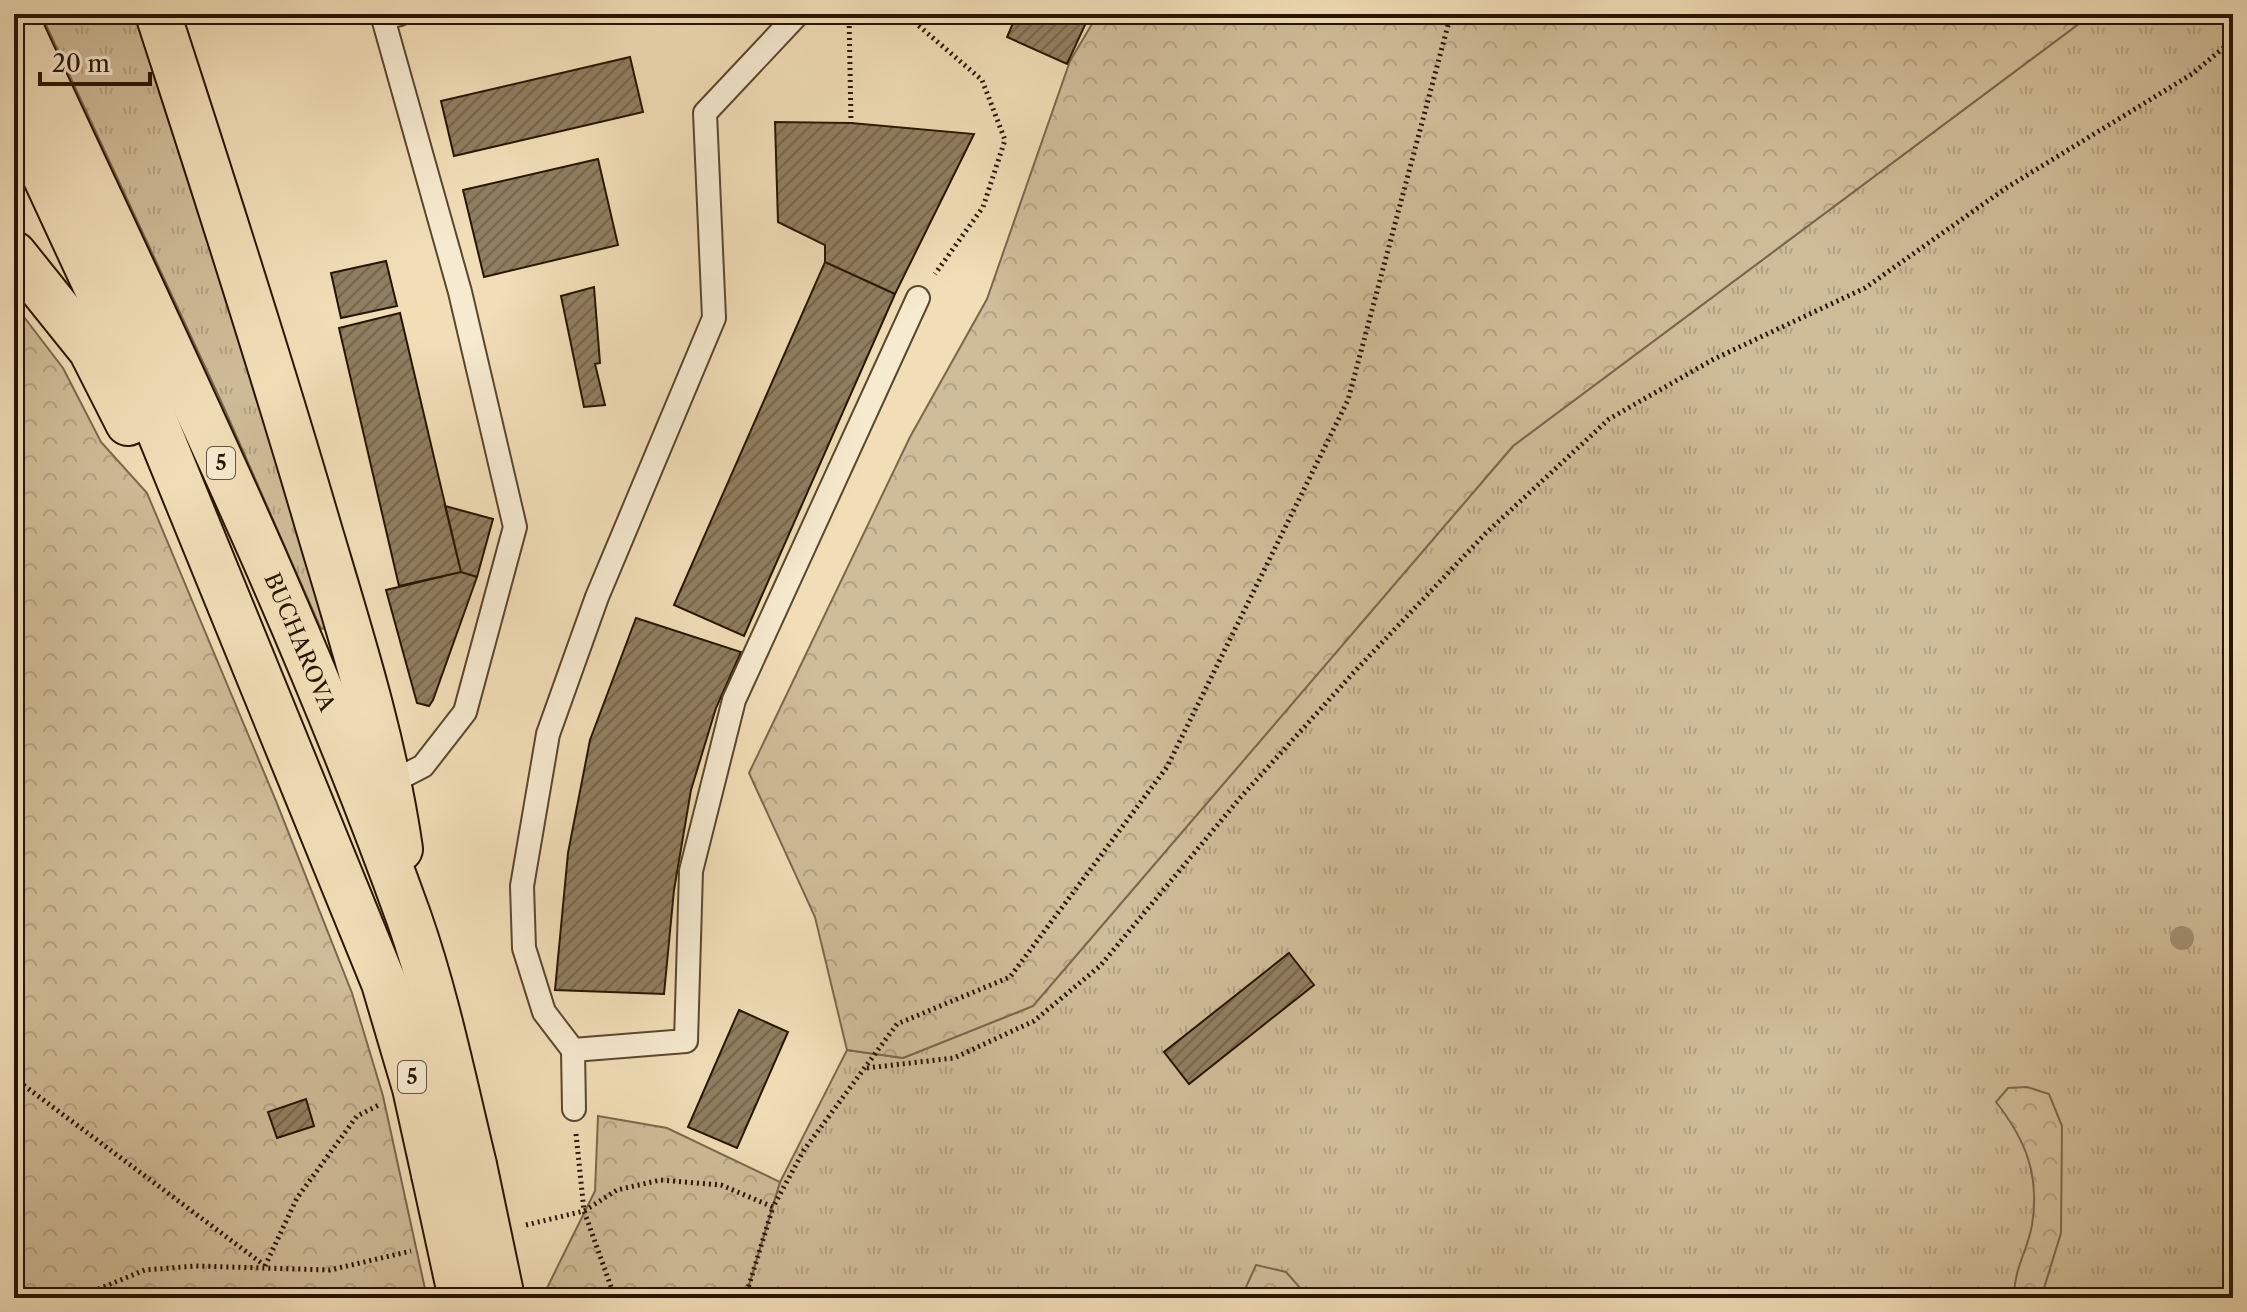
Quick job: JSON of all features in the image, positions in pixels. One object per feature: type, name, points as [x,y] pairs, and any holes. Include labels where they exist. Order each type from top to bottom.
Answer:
[{"type":"main road","name":"BUCHAROVA","points":[[14,14],[208,433],[302,650],[409,919],[435,1007],[454,1170],[461,1298]]},
{"type":"main road","points":[[158,14],[255,311],[390,783],[409,919]]},
{"type":"main road","name":"BUCHAROVA","points":[[14,109],[130,360],[378,969],[415,1088],[454,1170],[502,1298]]},
{"type":"main road","points":[[14,254],[91,350],[128,423],[176,475]]},
{"type":"lane","points":[[574,1109],[573,1050],[544,1012],[524,948],[522,886],[548,734],[597,597],[714,318],[705,113],[798,14]]},
{"type":"lane","points":[[388,15],[460,292],[515,527],[465,712],[423,766],[390,783]]},
{"type":"lane","points":[[573,1050],[686,1041],[691,871],[734,700],[918,298]]},
{"type":"path","points":[[849,14],[851,123]]},
{"type":"path","points":[[905,14],[982,80],[1005,140],[983,207],[918,298]]},
{"type":"path","points":[[745,1298],[773,1207],[804,1150],[897,1024],[1010,977],[1167,767],[1348,400],[1451,14]]},
{"type":"path","points":[[867,1068],[954,1058],[1034,1021],[1100,966],[1240,798],[1355,671],[1486,533],[1609,419],[1714,359],[1865,288],[2006,188],[2192,74],[2233,40]]},
{"type":"path","points":[[14,1078],[265,1266]]},
{"type":"path","points":[[265,1266],[297,1198],[357,1116],[415,1088]]},
{"type":"path","points":[[574,1109],[584,1211],[615,1298]]},
{"type":"path","points":[[584,1211],[617,1190],[660,1180],[721,1185],[773,1207]]},
{"type":"path","points":[[76,1298],[145,1270],[265,1266]]},
{"type":"green space","points":[[41,14],[134,14],[240,328],[327,628],[321,629],[221,401]]},
{"type":"green space","points":[[1098,14],[2092,14],[1513,446],[1033,1006],[903,1058],[847,1050],[815,917],[749,773],[910,437],[987,299],[1070,61]]},
{"type":"green space","points":[[2092,14],[2233,14],[2233,1298],[745,1298],[780,1182],[847,1050],[903,1058],[1033,1006],[1513,446]]},
{"type":"green space","points":[[14,304],[63,368],[101,442],[147,493],[276,801],[352,993],[383,1096],[427,1298],[14,1298]]},
{"type":"green space","points":[[2027,1087],[2049,1094],[2062,1126],[2061,1233],[2041,1298],[2014,1298],[2016,1277],[2032,1225],[2034,1190],[2023,1145],[1996,1102],[2008,1088]]},
{"type":"green space","points":[[598,1116],[667,1128],[780,1182],[745,1298],[542,1298],[595,1191]]},
{"type":"green space","points":[[1256,1265],[1286,1272],[1309,1298],[1241,1298]]},
{"type":"building","points":[[1017,14],[1090,14],[1067,64],[1007,37]]},
{"type":"building","points":[[630,57],[643,112],[454,156],[441,101]]},
{"type":"building","points":[[775,122],[851,123],[974,134],[895,294],[825,262],[825,245],[778,222]]},
{"type":"building","points":[[598,159],[618,245],[484,277],[463,190]]},
{"type":"building","points":[[386,261],[397,306],[341,318],[331,273]]},
{"type":"building","points":[[825,262],[895,294],[744,636],[674,605]]},
{"type":"building","points":[[594,287],[600,363],[595,364],[605,405],[584,407],[561,296]]},
{"type":"building","points":[[400,313],[461,572],[399,586],[339,328]]},
{"type":"building","points":[[445,506],[493,519],[477,577],[461,572]]},
{"type":"building","points":[[461,572],[477,577],[433,700],[429,706],[417,703],[386,590]]},
{"type":"building","points":[[636,618],[741,652],[716,708],[691,790],[674,890],[664,994],[555,990],[568,853],[590,740]]},
{"type":"building","points":[[1289,953],[1314,985],[1189,1084],[1164,1052]]},
{"type":"building","points":[[739,1010],[788,1032],[737,1148],[688,1127]]},
{"type":"building","points":[[306,1099],[314,1126],[277,1138],[268,1112]]}]
